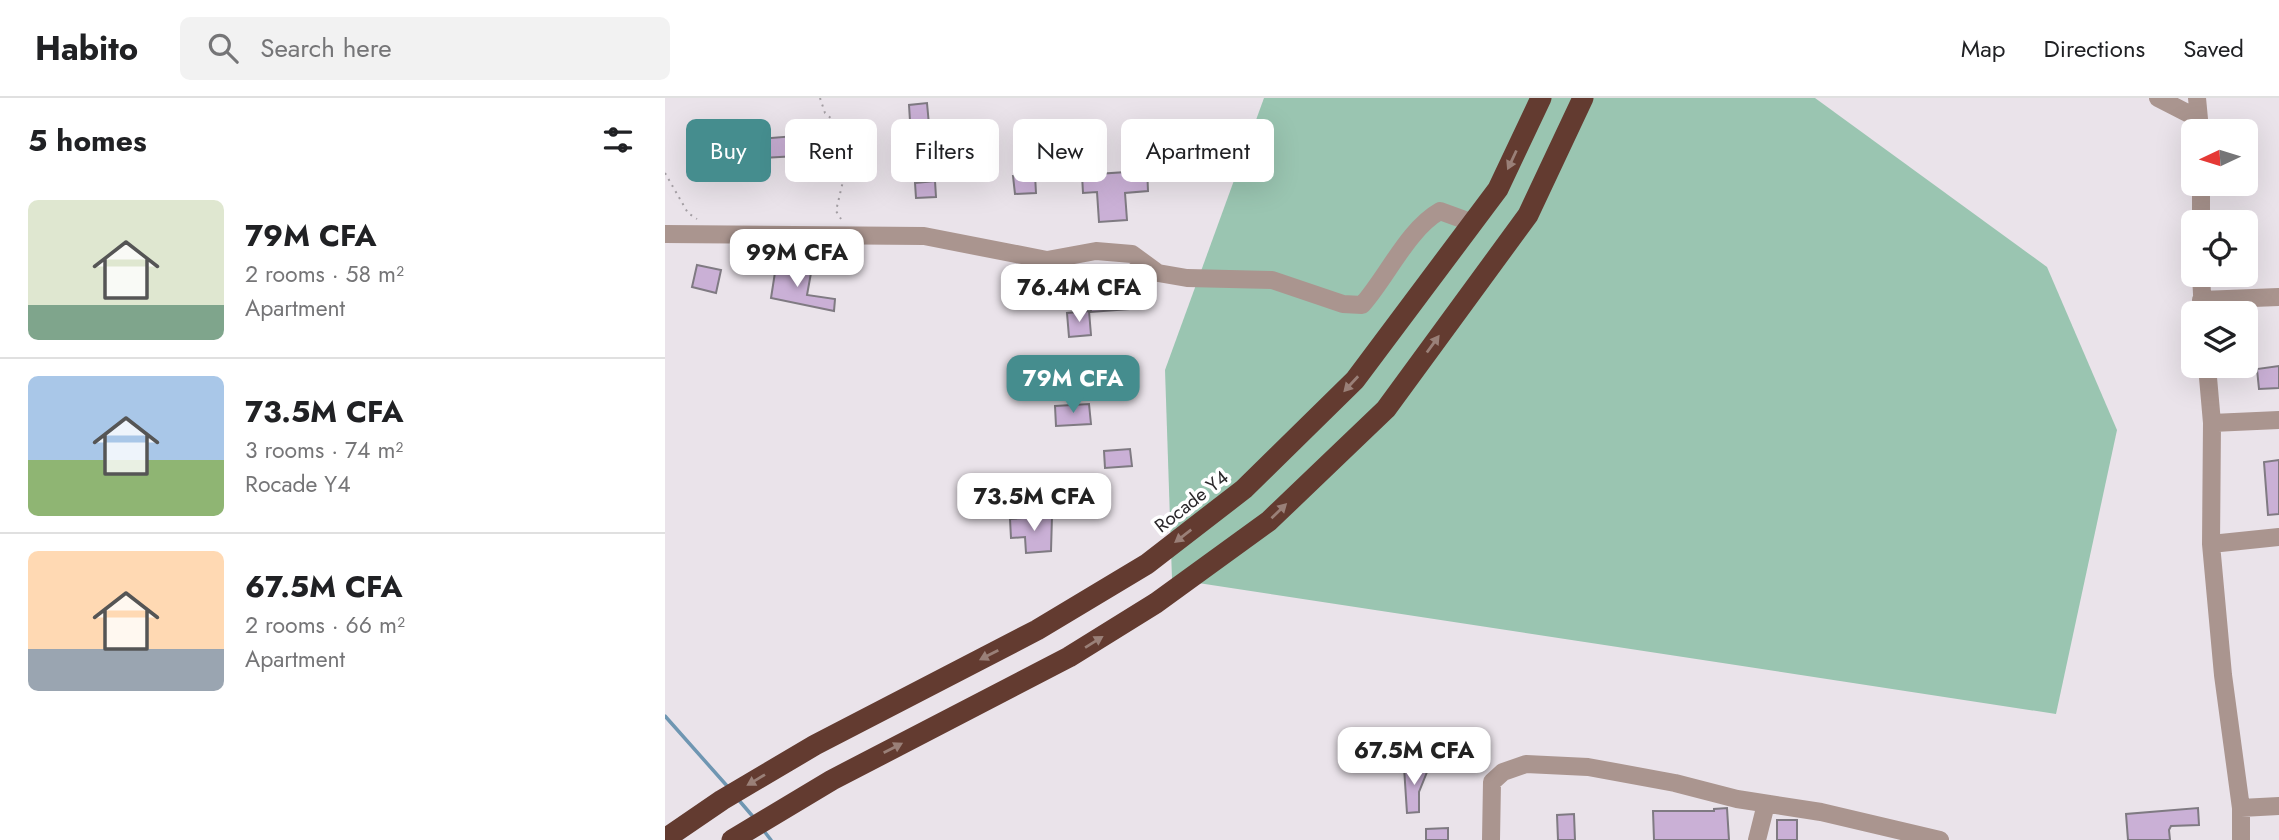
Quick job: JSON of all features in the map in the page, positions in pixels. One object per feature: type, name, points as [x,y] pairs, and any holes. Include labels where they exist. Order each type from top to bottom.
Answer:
[{"type":"highway","name":"Rocade Y4","points":[[665,839],[722,800],[815,745],[1037,630],[1147,564],[1244,489],[1355,380],[1498,189],[1541,98]]},
{"type":"highway","points":[[732,840],[832,780],[1069,657],[1156,603],[1269,521],[1386,408],[1528,215],[1583,98]]},
{"type":"street","points":[[2158,98],[2190,119]]},
{"type":"street","points":[[2197,98],[2199,119]]},
{"type":"street","points":[[665,234],[923,236],[1047,260],[1096,251],[1132,254],[1158,273],[1187,278],[1272,280],[1343,304],[1362,305],[1378,288],[1424,220],[1440,211],[1473,223]]},
{"type":"street","points":[[2245,301],[2279,297]]},
{"type":"street","points":[[2208,378],[2212,423],[2211,544],[2223,675],[2241,808],[2241,840]]},
{"type":"street","points":[[2212,423],[2279,420]]},
{"type":"street","points":[[2211,544],[2279,537]]},
{"type":"street","points":[[1491,840],[1492,782],[1503,772],[1527,764],[1588,767],[1766,804],[1821,812],[1891,834],[1940,840]]},
{"type":"street","points":[[1757,840],[1766,804]]},
{"type":"street","points":[[2241,808],[2279,806]]},
{"type":"path","points":[[820,98],[825,113],[855,139],[857,158],[843,181],[836,211],[849,235]]},
{"type":"path","points":[[665,173],[688,213],[699,220]]},
{"type":"green space","points":[[1264,98],[1815,98],[2047,267],[2117,430],[2056,714],[1172,579],[1165,370],[1233,182],[1274,182],[1274,119],[1256,119]]},
{"type":"building","points":[[927,103],[928,119],[910,119],[909,105]]},
{"type":"building","points":[[785,137],[785,157],[771,157],[771,138]]},
{"type":"building","points":[[1121,172],[1121,182],[1148,182],[1148,191],[1125,193],[1127,220],[1099,222],[1097,192],[1083,193],[1082,182],[1107,182],[1107,173]]},
{"type":"building","points":[[935,182],[936,197],[916,198],[915,183]]},
{"type":"building","points":[[1014,182],[1035,182],[1036,193],[1015,194]]},
{"type":"building","points":[[697,265],[721,270],[716,293],[692,287]]},
{"type":"building","points":[[1128,265],[1129,309],[1091,312],[1090,293],[1094,292],[1092,268]]},
{"type":"building","points":[[776,266],[811,273],[807,295],[835,299],[834,311],[771,298]]},
{"type":"building","points":[[1089,311],[1091,335],[1069,337],[1067,313]]},
{"type":"building","points":[[2279,366],[2279,388],[2259,389],[2258,369]]},
{"type":"building","points":[[1089,404],[1091,424],[1056,426],[1055,406]]},
{"type":"building","points":[[1130,449],[1132,466],[1105,468],[1104,451]]},
{"type":"building","points":[[2279,460],[2279,514],[2268,515],[2264,462]]},
{"type":"building","points":[[1088,490],[1090,516],[1063,518],[1061,491]]},
{"type":"building","points":[[1052,516],[1051,551],[1026,553],[1025,537],[1011,538],[1010,519]]},
{"type":"building","points":[[1421,766],[1427,772],[1419,792],[1419,812],[1407,813],[1404,767]]},
{"type":"building","points":[[1727,808],[1729,840],[1654,840],[1653,811],[1714,811]]},
{"type":"building","points":[[2198,808],[2199,825],[2171,826],[2170,840],[2128,840],[2126,814]]},
{"type":"building","points":[[1574,814],[1575,840],[1558,840],[1557,815]]},
{"type":"building","points":[[1777,820],[1797,820],[1797,840],[1777,840]]},
{"type":"building","points":[[1448,828],[1448,840],[1426,840],[1426,829]]},
{"type":"waterway","points":[[665,716],[728,787]]},
{"type":"waterway","points":[[737,798],[755,819]]},
{"type":"waterway","points":[[764,831],[771,840]]}]
